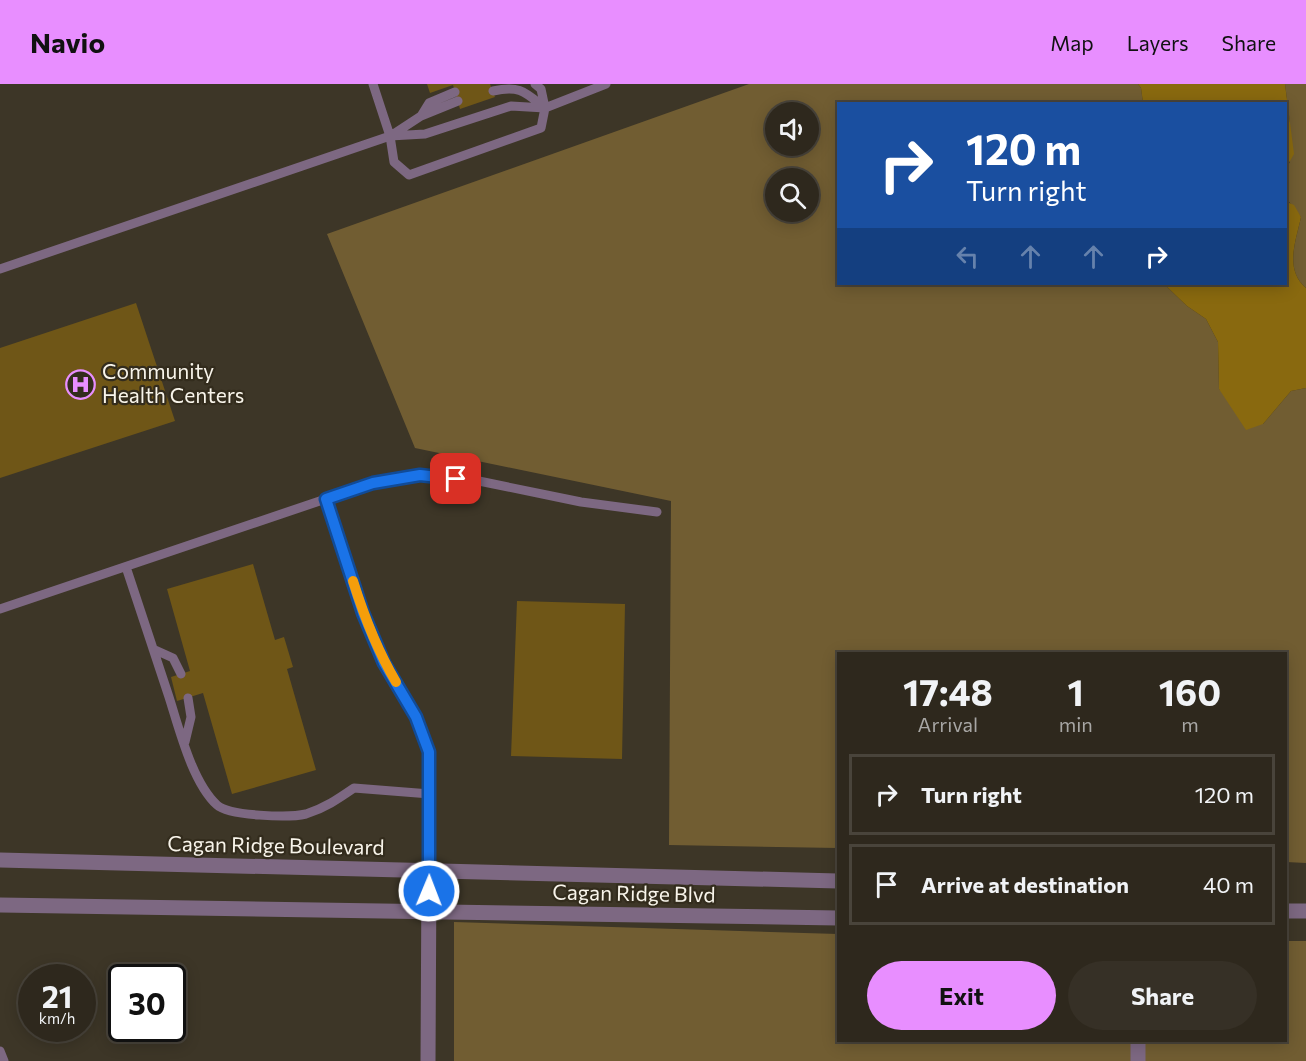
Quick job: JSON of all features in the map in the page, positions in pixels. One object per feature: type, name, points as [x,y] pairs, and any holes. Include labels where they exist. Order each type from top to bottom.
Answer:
[{"type":"street","name":"Cagan Ridge Boulevard","points":[[0,860],[837,881]]},
{"type":"street","points":[[428,1061],[429,871]]},
{"type":"street","points":[[0,905],[429,911]]},
{"type":"street","name":"Cagan Ridge Blvd","points":[[429,911],[837,918]]},
{"type":"street","points":[[1287,911],[1306,911]]},
{"type":"street","points":[[1138,1042],[1138,1061]]},
{"type":"lane","points":[[373,84],[390,136],[394,162],[408,175],[541,128],[545,108],[541,89],[535,84]]},
{"type":"lane","points":[[390,136],[425,134],[511,106],[545,108],[606,84]]},
{"type":"lane","points":[[493,91],[510,88],[522,90],[545,108]]},
{"type":"lane","points":[[0,268],[390,136],[421,116],[429,104],[456,96]]},
{"type":"lane","points":[[0,609],[373,483],[420,475],[474,480],[581,502],[657,512]]},
{"type":"lane","points":[[326,499],[363,613],[384,663],[416,717],[429,752],[429,871]]},
{"type":"lane","points":[[126,567],[184,743],[204,789],[218,806],[232,812],[303,815],[330,805],[354,788],[430,794]]},
{"type":"lane","points":[[153,649],[173,658],[181,674]]},
{"type":"lane","points":[[184,743],[191,717],[188,698]]},
{"type":"lane","points":[[0,1051],[4,1061]]},
{"type":"shaded area","points":[[749,84],[1138,84],[1141,88],[1143,102],[837,102],[837,285],[1165,285],[1187,306],[1206,319],[1218,342],[1219,389],[1263,424],[1291,391],[1306,388],[1306,863],[1287,862],[1287,652],[837,652],[837,848],[669,845],[671,501],[415,448],[327,234]]},
{"type":"shaded area","points":[[1138,84],[1285,84],[1294,154],[1287,166],[1287,102],[1143,102],[1141,88]]},
{"type":"shaded area","points":[[1285,84],[1306,84],[1306,288],[1299,280],[1293,264],[1301,217],[1287,199],[1290,123]]},
{"type":"shaded area","points":[[1287,202],[1294,205],[1301,217],[1293,264],[1299,280],[1306,288],[1306,388],[1291,391],[1263,424],[1246,430],[1219,389],[1218,342],[1206,319],[1187,306],[1165,285],[1287,285]]},
{"type":"shaded area","points":[[454,922],[837,934],[837,1042],[1287,1042],[1287,941],[1306,941],[1306,1061],[454,1061]]},
{"type":"building","points":[[427,84],[490,84],[495,97],[460,109],[453,85],[430,93]]},
{"type":"building","name":"Community Health Centers","points":[[136,303],[175,421],[0,478],[0,348]]},
{"type":"building","points":[[253,564],[275,640],[284,637],[293,667],[287,669],[316,770],[232,794],[203,693],[177,701],[171,677],[190,671],[167,589]]},
{"type":"building","points":[[517,601],[625,604],[622,759],[511,756]]},
{"type":"slow traffic","points":[[353,581],[363,613],[384,663],[396,682]]},
{"type":"place","name":"Community Health Centers","points":[[81,384]]},
{"type":"route","points":[[429,891],[429,752],[416,717],[384,663],[363,613],[326,499],[373,483],[420,475],[456,479]]}]
